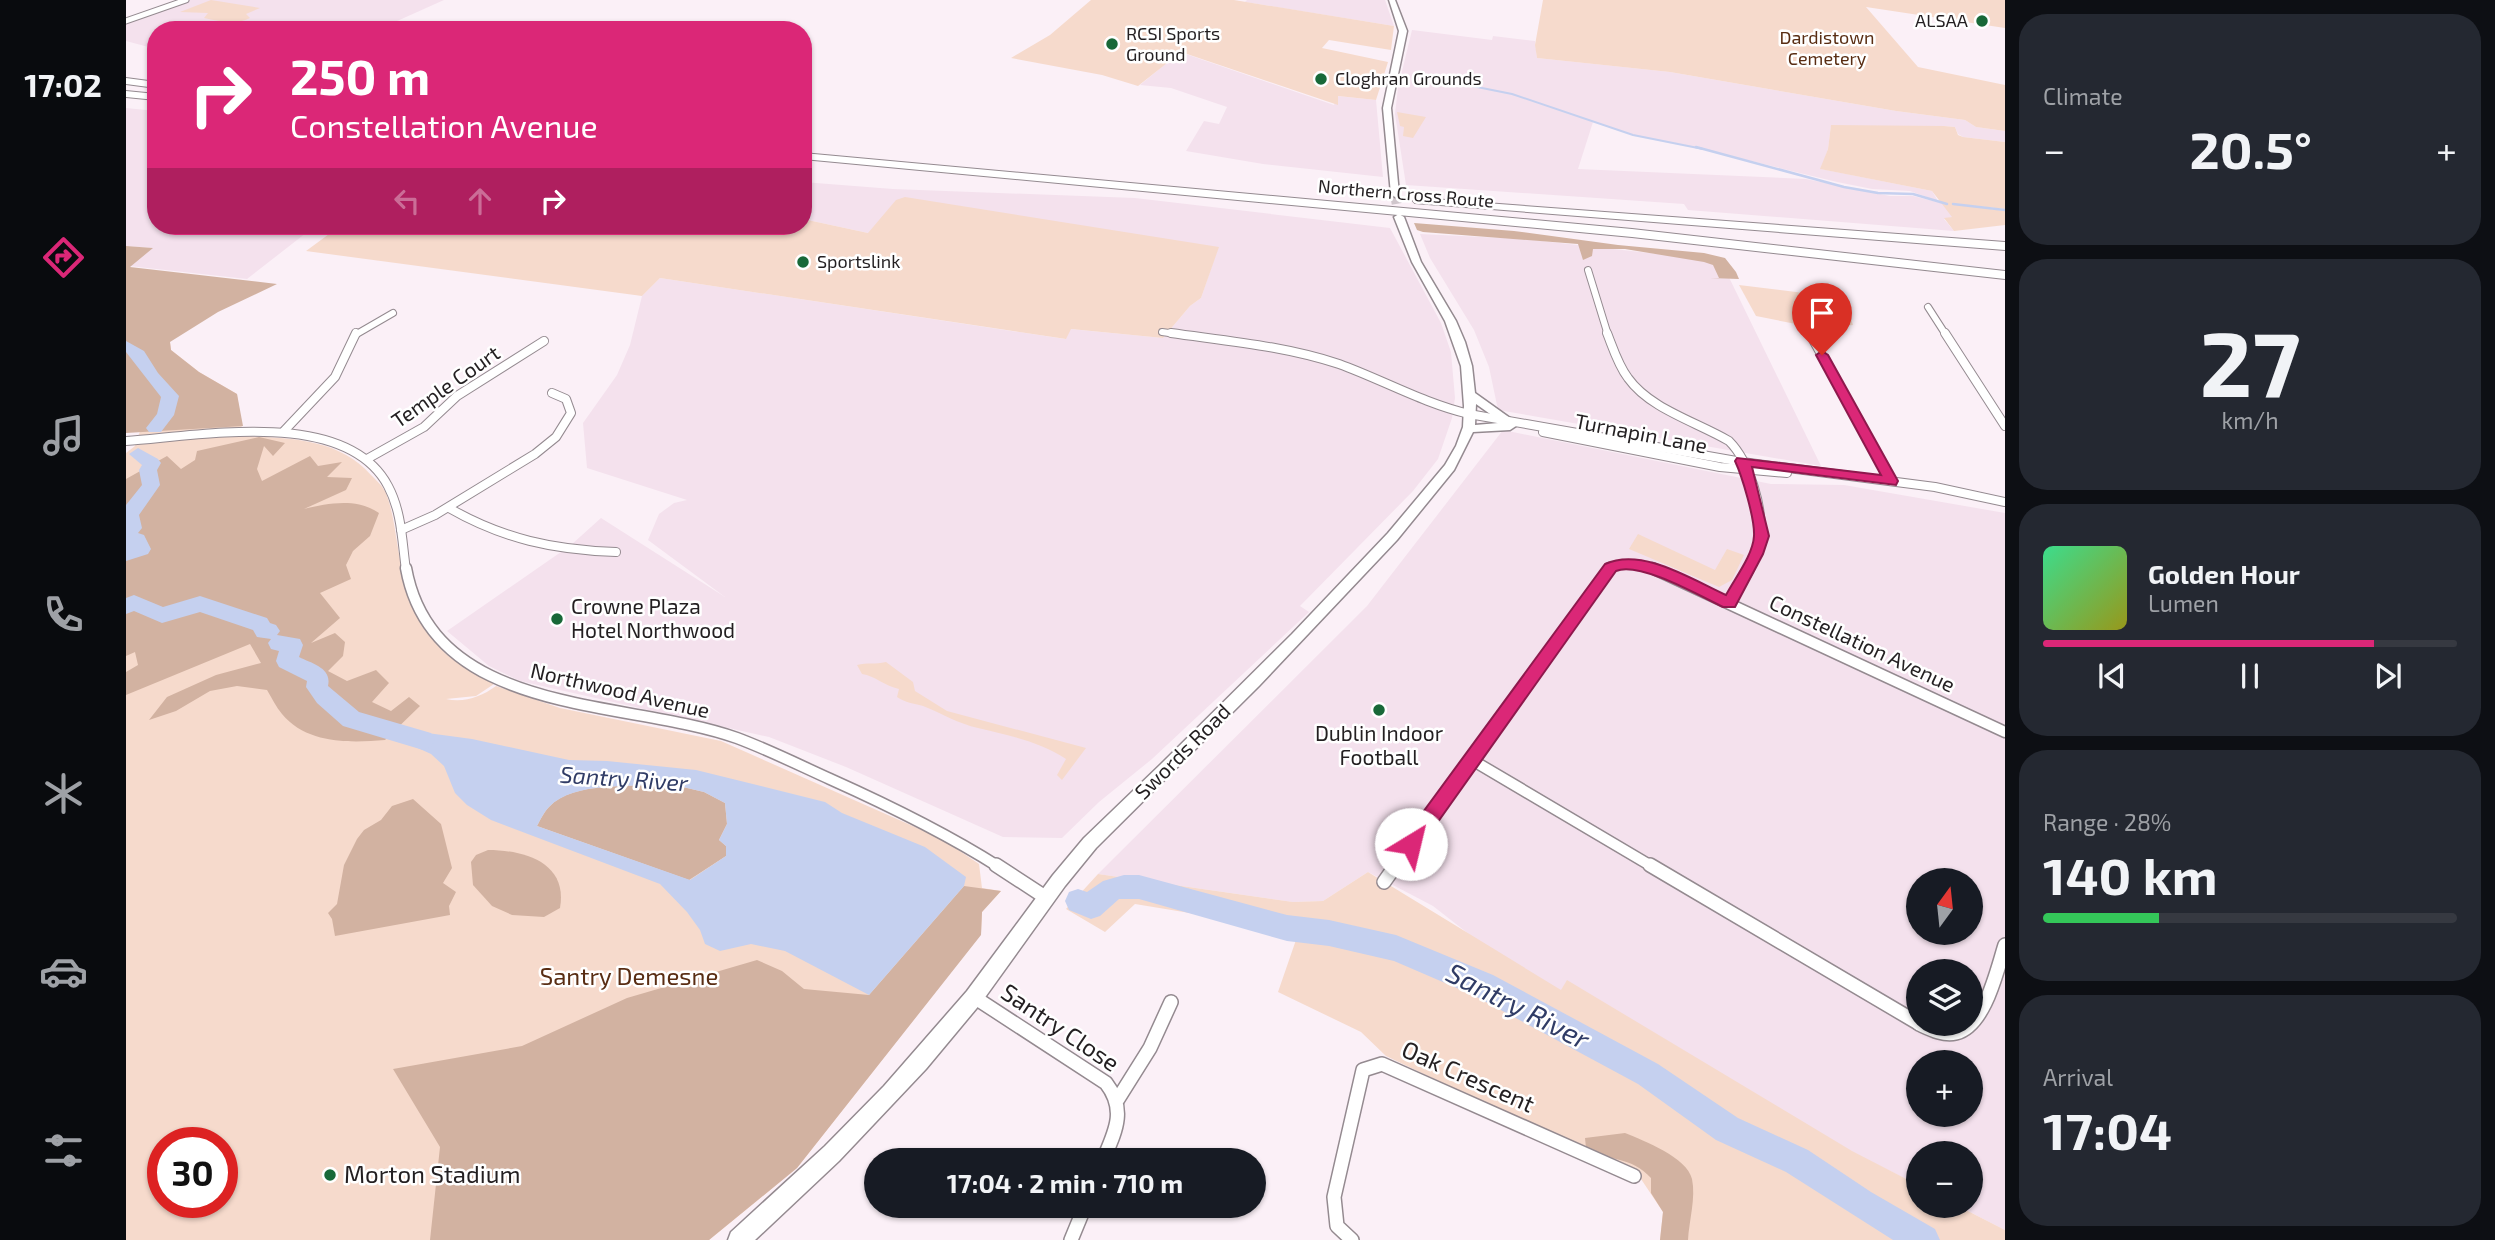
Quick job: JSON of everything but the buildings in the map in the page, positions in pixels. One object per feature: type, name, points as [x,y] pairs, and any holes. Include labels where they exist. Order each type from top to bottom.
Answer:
[{"type":"highway","points":[[126,83],[147,90]]},
{"type":"highway","points":[[126,95],[147,93]]},
{"type":"highway","name":"Northern Cross Route","points":[[812,147],[1408,200]]},
{"type":"highway","name":"Northern Cross Route","points":[[812,157],[1632,233],[2005,275]]},
{"type":"highway","points":[[1408,200],[1766,230],[2005,244]]},
{"type":"highway","points":[[1408,200],[2005,255]]},
{"type":"highway","points":[[1632,233],[2005,267]]},
{"type":"main road","points":[[1392,0],[1403,31],[1387,103],[1395,194]]},
{"type":"main road","name":"Swords Road","points":[[739,1240],[877,1112],[974,997],[1045,897],[1090,843],[1274,662],[1354,576],[1460,453],[1468,429],[1468,365],[1457,329],[1411,251],[1398,217]]},
{"type":"main road","points":[[1469,394],[1507,422]]},
{"type":"main road","points":[[1468,429],[1507,422]]},
{"type":"street","points":[[126,21],[186,0]]},
{"type":"street","points":[[1588,271],[1603,320],[1629,380],[1652,398],[1730,442],[1745,466],[1761,536],[1755,554],[1729,603]]},
{"type":"street","points":[[1928,307],[2005,426]]},
{"type":"street","points":[[284,432],[331,383],[344,363],[355,334],[393,313]]},
{"type":"street","name":"Turnapin Lane","points":[[1162,332],[1317,357],[1386,383],[1436,406],[1507,422],[1745,466],[1936,487],[2005,502]]},
{"type":"street","points":[[1810,334],[1891,481]]},
{"type":"street","name":"Temple Court","points":[[368,459],[425,427],[457,396],[544,341]]},
{"type":"street","points":[[401,530],[449,508],[486,481],[534,456],[561,432],[568,421],[571,406],[566,399],[552,393]]},
{"type":"street","name":"Northwood Avenue","points":[[128,441],[284,432],[323,439],[346,447],[368,459],[388,484],[397,504],[408,582],[420,613],[455,652],[488,674],[514,686],[553,698],[723,733],[752,744],[916,818],[996,864],[1045,897]]},
{"type":"street","points":[[449,508],[502,536],[566,551],[616,552]]},
{"type":"street","name":"Constellation Avenue","points":[[1384,882],[1610,568],[1620,563],[1648,567],[2005,732]]},
{"type":"street","points":[[1472,760],[1906,1016]]},
{"type":"street","points":[[1983,1007],[2005,945]]},
{"type":"street","name":"Santry Close","points":[[974,997],[1106,1083],[1118,1099],[1121,1109],[1108,1148]]},
{"type":"street","name":"Santry Close","points":[[1118,1099],[1150,1048],[1171,1002]]},
{"type":"street","name":"Oak Crescent","points":[[1352,1240],[1337,1226],[1334,1197],[1363,1070],[1382,1064],[1634,1176]]},
{"type":"street","points":[[1071,1240],[1081,1218]]},
{"type":"shaded area","points":[[186,0],[444,0],[397,21],[147,21],[147,47],[126,41],[126,21]]},
{"type":"shaded area","points":[[1385,0],[1394,26],[1245,2]]},
{"type":"shaded area","points":[[1412,30],[1492,40],[1493,36],[1535,41],[1537,58],[1670,72],[1896,111],[1965,120],[1976,127],[2005,131],[2005,142],[1963,137],[1955,127],[1831,126],[1828,149],[1821,169],[1932,191],[1938,201],[1910,191],[1872,189],[1837,182],[1681,144],[1640,137],[1593,122],[1578,169],[1806,179],[1890,196],[1913,196],[1945,204],[1953,217],[1944,219],[1954,231],[1688,210],[1684,204],[1406,185],[1395,114],[1398,88]]},
{"type":"shaded area","points":[[1180,52],[1334,105],[1337,96],[1376,100],[1383,177],[1263,164],[1186,151],[1204,121],[1219,124],[1227,107],[1171,88],[1140,85]]},
{"type":"shaded area","points":[[126,108],[147,110],[147,235],[303,235],[247,279],[129,266],[152,248],[126,246]]},
{"type":"shaded area","points":[[812,183],[893,189],[1135,198],[1390,228],[1441,323],[1451,352],[1455,398],[1452,418],[1438,459],[1413,491],[1300,606],[1309,612],[1152,759],[1099,802],[1062,838],[1003,837],[846,767],[769,737],[520,681],[489,666],[447,631],[571,545],[601,518],[725,597],[648,540],[659,514],[674,503],[687,500],[587,468],[583,423],[617,375],[630,345],[642,296],[660,278],[1065,339],[1070,329],[1163,338],[1190,306],[1201,298],[1218,248],[1054,222],[868,233],[812,221]]},
{"type":"shaded area","points":[[1414,223],[1514,231],[1704,253],[1725,258],[1739,279],[1710,278],[1719,278],[1713,265],[1704,262],[1625,249],[1593,249],[1592,256],[1583,260],[1578,244],[1423,232],[1417,230]]},
{"type":"shaded area","points":[[1420,234],[1524,239],[1721,261],[1821,466],[1498,410],[1489,367],[1474,330],[1430,258]]},
{"type":"shaded area","points":[[126,246],[153,248],[130,267],[277,284],[218,312],[170,342],[171,350],[199,372],[237,394],[243,426],[126,433]]},
{"type":"shaded area","points":[[1503,430],[1771,484],[1844,485],[2005,513],[2005,1230],[1982,1218],[1983,1141],[1906,1141],[1906,1179],[1562,1007],[1433,906],[1368,872],[1323,901],[1293,902],[1098,874],[1367,606]]},
{"type":"shaded area","points":[[259,437],[285,443],[273,456],[264,446],[257,469],[262,481],[310,456],[318,466],[342,462],[327,477],[352,478],[346,490],[304,509],[352,504],[362,505],[379,513],[370,536],[353,551],[346,565],[351,579],[320,593],[340,618],[311,643],[335,633],[345,642],[343,656],[328,671],[347,681],[376,670],[389,683],[372,702],[391,711],[409,697],[420,706],[385,740],[343,741],[316,736],[292,724],[267,690],[237,686],[210,691],[176,711],[149,720],[167,697],[216,675],[261,663],[250,644],[126,695],[126,672],[138,665],[135,652],[126,656],[126,479],[167,456],[181,469],[195,460],[197,451]]},
{"type":"shaded area","points":[[666,783],[704,792],[725,803],[727,824],[719,840],[726,846],[726,856],[689,880],[537,826],[549,807],[560,798],[573,793],[604,787]]},
{"type":"shaded area","points":[[413,799],[441,824],[452,868],[443,883],[456,892],[449,906],[450,915],[335,936],[328,913],[337,904],[344,865],[357,839],[364,830],[381,820],[392,806]]},
{"type":"shaded area","points":[[488,850],[516,853],[541,862],[557,880],[561,893],[560,908],[544,917],[512,915],[492,906],[473,885],[471,862],[476,855]]},
{"type":"shaded area","points":[[964,886],[1001,891],[982,912],[981,935],[797,1168],[709,1240],[430,1240],[440,1147],[393,1069],[522,1046],[627,998],[757,960],[782,971],[804,989],[869,995]]},
{"type":"shaded area","points":[[1625,1133],[1674,1157],[1688,1171],[1692,1179],[1693,1194],[1688,1240],[1660,1240],[1663,1212],[1651,1193],[1651,1178],[1636,1166],[1586,1148],[1585,1138]]},
{"type":"green space","points":[[211,0],[260,8],[246,14],[250,18],[238,21],[204,18],[208,13],[180,12]]},
{"type":"green space","name":"RCSI Sports Ground","points":[[1091,0],[1234,0],[1394,26],[1391,50],[1329,40],[1322,48],[1388,62],[1376,100],[1338,96],[1338,105],[1181,52],[1138,86],[1102,75],[1011,58],[1050,35]]},
{"type":"green space","name":"Dardistown Cemetery","points":[[1543,0],[2005,0],[2005,28],[1866,7],[1918,67],[2005,85],[2005,131],[1976,127],[1965,120],[1896,111],[1670,72],[1537,58],[1535,45]]},
{"type":"green space","points":[[1397,112],[1426,117],[1413,138],[1403,136],[1404,127],[1400,126]]},
{"type":"green space","points":[[1831,125],[1955,127],[1958,135],[1963,137],[2005,142],[2005,209],[1956,204],[2005,211],[2005,225],[1954,231],[1944,218],[1952,217],[1932,191],[1820,169],[1828,149]]},
{"type":"green space","name":"Sportslink","points":[[905,197],[1219,247],[1201,298],[1190,306],[1163,338],[1071,329],[1066,339],[660,278],[642,296],[306,251],[328,235],[812,235],[812,221],[868,233],[896,200]]},
{"type":"green space","points":[[1739,285],[1844,298],[1853,325],[1816,328],[1756,316]]},
{"type":"green space","name":"Santry Demesne","points":[[170,342],[171,350],[199,372],[237,394],[243,436],[295,439],[328,447],[358,463],[383,487],[391,508],[406,586],[426,630],[447,654],[462,666],[494,684],[476,696],[446,699],[472,698],[484,693],[496,686],[560,708],[721,741],[942,839],[979,864],[982,888],[1001,891],[982,912],[981,934],[797,1168],[709,1240],[126,1240],[126,453],[135,446]]},
{"type":"green space","points":[[1638,534],[1715,570],[1727,549],[1744,555],[1732,580],[1719,587],[1629,549]]},
{"type":"green space","points":[[886,662],[913,682],[915,691],[947,711],[1086,748],[1062,780],[1057,775],[1066,759],[1056,753],[1024,740],[964,724],[923,706],[903,701],[897,697],[899,689],[862,674],[857,665]]},
{"type":"green space","points":[[1368,872],[1561,990],[1567,980],[1852,1151],[1906,1179],[1906,1218],[1982,1218],[2005,1230],[2005,1240],[1660,1240],[1663,1212],[1639,1176],[1386,1056],[1361,1032],[1278,992],[1297,937],[1214,917],[1135,904],[1105,932],[1066,909],[1098,874],[1293,902],[1323,901]]},
{"type":"water","points":[[405,730],[472,739],[569,760],[696,770],[825,802],[842,813],[925,847],[966,877],[964,886],[869,995],[785,951],[751,944],[720,951],[705,944],[700,930],[687,912],[660,884],[491,820],[467,805],[455,793],[444,766],[431,754],[398,739],[397,733]],"holes":[[[666,783],[704,792],[725,803],[727,824],[719,840],[726,846],[726,856],[690,880],[537,826],[547,809],[560,798],[588,789]]]},
{"type":"waterway","points":[[1457,83],[1512,94],[1633,135],[1703,149]]},
{"type":"waterway","points":[[1696,147],[1844,187],[1878,193],[1913,194],[1947,204]]},
{"type":"waterway","points":[[1953,204],[2005,210]]},
{"type":"waterway","name":"Santry River","points":[[126,346],[138,354],[153,378],[170,396],[165,415],[155,428]]},
{"type":"waterway","name":"Santry River","points":[[126,534],[132,528],[129,512],[137,507],[137,501],[149,491],[151,485],[148,470],[152,463],[138,454]]},
{"type":"waterway","name":"Santry River","points":[[126,539],[137,540],[141,549],[126,554]]},
{"type":"waterway","name":"Santry River","points":[[126,606],[134,603],[162,615],[200,604],[260,624],[264,631],[269,631]]},
{"type":"waterway","name":"Santry River","points":[[279,643],[292,645],[287,661],[319,677],[317,687],[320,692],[351,719],[423,740]]},
{"type":"waterway","name":"Santry River","points":[[1078,901],[1091,907],[1112,890],[1124,886],[1139,887],[1287,928],[1329,933],[1396,948],[1483,985],[1648,1074],[1727,1129],[1797,1161],[1860,1203],[1924,1240]]},
{"type":"tunnel","points":[[1395,194],[1399,217]]},
{"type":"place","name":"ALSAA","points":[[1982,21]]},
{"type":"place","name":"RCSI Sports Ground","points":[[1112,44]]},
{"type":"place","name":"Cloghran Grounds","points":[[1321,79]]},
{"type":"place","name":"Sportslink","points":[[803,262]]},
{"type":"place","name":"Crowne Plaza Hotel Northwood","points":[[557,619]]},
{"type":"place","name":"Dublin Indoor Football","points":[[1379,710]]},
{"type":"place","name":"Morton Stadium","points":[[330,1175]]},
{"type":"route","points":[[1411,844],[1610,568],[1620,563],[1648,567],[1729,603],[1755,554],[1761,536],[1749,476],[1742,461],[1891,481],[1822,355]]}]
